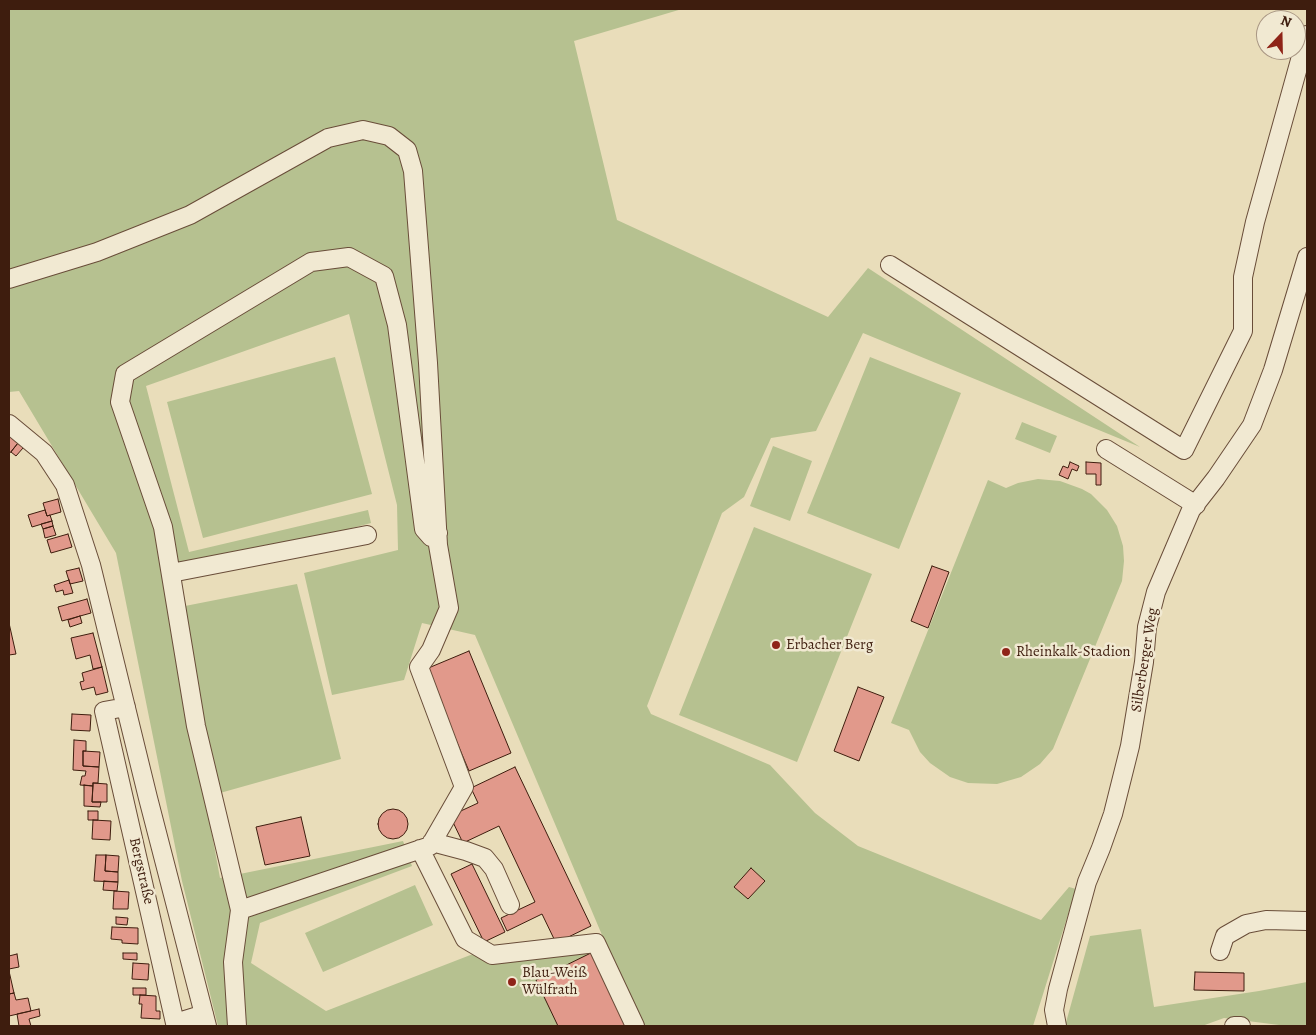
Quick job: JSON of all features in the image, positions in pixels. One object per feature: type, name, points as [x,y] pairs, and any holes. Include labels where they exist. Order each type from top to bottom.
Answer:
[{"type":"street","points":[[890,265],[1184,450],[1243,331],[1244,277],[1251,241],[1307,35]]},
{"type":"street","points":[[9,279],[97,252],[190,215],[328,138],[363,130],[389,136],[407,150],[413,171],[429,372],[438,545],[449,608],[431,650],[419,667],[464,787],[426,846]]},
{"type":"street","points":[[237,1026],[233,962],[240,910],[196,726],[163,527],[120,402],[125,374],[310,262],[349,256],[384,276],[397,325],[424,529],[431,537],[438,533]]},
{"type":"street","name":"Silberberger Weg","points":[[1057,1026],[1054,1010],[1058,989],[1087,882],[1113,814],[1130,746],[1144,662],[1147,627],[1156,592],[1191,510],[1216,478],[1252,424],[1273,370],[1307,258]]},
{"type":"street","name":"Bergstraße","points":[[9,424],[44,453],[65,485],[91,565],[206,1020],[175,1022],[104,711],[126,706]]},
{"type":"street","points":[[1106,449],[1196,505]]},
{"type":"street","points":[[171,573],[367,535]]},
{"type":"street","points":[[426,846],[465,939],[492,955],[596,943],[635,1026]]},
{"type":"street","points":[[240,910],[426,846],[466,851],[485,858],[494,868],[510,905]]},
{"type":"street","points":[[1220,951],[1225,936],[1246,924],[1266,920],[1307,921]]},
{"type":"street","points":[[1234,1026],[1241,1026]]},
{"type":"green space","points":[[9,9],[682,9],[574,41],[617,220],[828,317],[868,268],[1140,447],[863,333],[816,431],[771,438],[744,497],[722,513],[647,706],[651,714],[770,765],[815,813],[858,846],[1041,920],[1069,887],[1076,889],[1033,1026],[218,1026],[182,881],[116,553],[19,391],[9,392]],"holes":[[[349,314],[397,505],[398,550],[304,573],[332,695],[404,680],[422,623],[475,635],[602,935],[473,954],[326,1011],[251,963],[260,923],[412,866],[403,841],[220,878],[165,578],[371,523],[368,510],[189,552],[146,386]]]},
{"type":"green space","points":[[335,357],[372,494],[203,538],[167,402]]},
{"type":"green space","points":[[870,357],[961,393],[899,549],[807,513]]},
{"type":"green space","points":[[1022,422],[1057,436],[1050,453],[1015,439]]},
{"type":"green space","points":[[773,446],[812,461],[790,521],[750,506]]},
{"type":"green space","name":"Rheinkalk-Stadion","points":[[1038,479],[1060,481],[1082,489],[1091,494],[1107,510],[1117,526],[1123,546],[1122,581],[1053,749],[1040,764],[1021,777],[997,784],[968,783],[950,777],[930,763],[920,752],[909,730],[891,723],[988,480],[1006,488],[1018,483]]},
{"type":"green space","name":"Erbacher Berg","points":[[754,527],[872,574],[797,762],[679,715]]},
{"type":"green space","points":[[297,584],[341,759],[220,793],[198,701],[185,606]]},
{"type":"green space","points":[[415,885],[433,925],[323,972],[305,933]]},
{"type":"green space","points":[[1141,929],[1154,1007],[1307,982],[1307,1026],[1287,1026],[1224,1018],[1202,1026],[1065,1026],[1090,936]]},
{"type":"building","points":[[9,435],[18,443],[9,454]]},
{"type":"building","points":[[18,443],[23,448],[16,456],[11,452]]},
{"type":"building","points":[[1070,462],[1079,466],[1077,471],[1072,469],[1068,479],[1059,475],[1063,466],[1068,468]]},
{"type":"building","points":[[1086,462],[1101,463],[1101,485],[1096,485],[1096,474],[1086,474]]},
{"type":"building","points":[[58,499],[61,512],[47,516],[43,503]]},
{"type":"building","points":[[45,510],[47,516],[50,515],[52,521],[32,527],[28,515]]},
{"type":"building","points":[[52,521],[53,526],[43,529],[41,524]]},
{"type":"building","points":[[53,526],[56,535],[45,538],[43,529]]},
{"type":"building","points":[[68,534],[72,547],[51,553],[47,540]]},
{"type":"building","points":[[932,566],[949,572],[928,628],[911,621]]},
{"type":"building","points":[[79,568],[83,581],[70,584],[66,571]]},
{"type":"building","points":[[69,580],[73,593],[64,595],[63,590],[56,592],[54,585]]},
{"type":"building","points":[[87,599],[91,613],[62,621],[58,607]]},
{"type":"building","points":[[80,616],[82,623],[70,627],[68,620]]},
{"type":"building","points":[[9,623],[16,654],[9,655]]},
{"type":"building","points":[[93,633],[102,667],[93,669],[90,655],[76,659],[71,638]]},
{"type":"building","points":[[469,651],[511,753],[469,771],[426,669]]},
{"type":"building","points":[[102,667],[108,692],[96,695],[94,687],[82,690],[80,682],[84,681],[82,673]]},
{"type":"building","points":[[858,687],[884,697],[859,761],[834,751]]},
{"type":"building","points":[[72,714],[91,715],[90,731],[71,730]]},
{"type":"building","points":[[74,740],[86,741],[86,751],[83,751],[83,766],[99,767],[98,783],[93,783],[93,786],[80,785],[82,776],[85,776],[86,771],[73,770]]},
{"type":"building","points":[[83,751],[100,752],[99,767],[83,766]]},
{"type":"building","points":[[515,767],[591,926],[556,943],[542,914],[507,931],[501,918],[535,902],[499,826],[463,843],[450,816],[478,803],[471,788]]},
{"type":"building","points":[[93,783],[107,784],[107,802],[92,802]]},
{"type":"building","points":[[84,785],[93,786],[92,802],[101,802],[100,807],[84,806]]},
{"type":"building","points":[[393,809],[404,813],[408,824],[404,835],[393,839],[382,835],[378,824],[382,813]]},
{"type":"building","points":[[88,811],[98,811],[98,820],[88,820]]},
{"type":"building","points":[[301,817],[310,856],[265,865],[256,827]]},
{"type":"building","points":[[93,820],[111,821],[110,840],[92,839]]},
{"type":"building","points":[[96,855],[106,855],[105,871],[118,872],[118,882],[94,881]]},
{"type":"building","points":[[106,855],[119,856],[118,872],[105,871]]},
{"type":"building","points":[[472,864],[505,932],[484,942],[451,874]]},
{"type":"building","points":[[751,868],[765,881],[748,899],[734,887]]},
{"type":"building","points":[[104,881],[118,882],[117,891],[103,890]]},
{"type":"building","points":[[114,891],[129,892],[128,909],[113,909]]},
{"type":"building","points":[[116,917],[128,918],[127,925],[116,924]]},
{"type":"building","points":[[112,927],[138,928],[138,944],[122,943],[122,940],[111,939]]},
{"type":"building","points":[[597,950],[628,1026],[558,1026],[536,980]]},
{"type":"building","points":[[123,953],[137,953],[137,960],[123,959]]},
{"type":"building","points":[[17,954],[19,967],[9,969],[9,956]]},
{"type":"building","points":[[133,963],[149,964],[148,980],[132,979]]},
{"type":"building","points":[[9,971],[14,993],[9,994]]},
{"type":"building","points":[[1195,972],[1244,973],[1244,991],[1194,990]]},
{"type":"building","points":[[133,988],[146,988],[146,995],[133,995]]},
{"type":"building","points":[[14,993],[16,1000],[28,998],[31,1011],[9,1016],[9,994]]},
{"type":"building","points":[[140,995],[156,996],[156,1011],[160,1011],[160,1019],[141,1018],[142,1004],[139,1004]]},
{"type":"building","points":[[39,1009],[40,1016],[29,1019],[31,1026],[19,1026],[17,1014]]},
{"type":"place","name":"Erbacher Berg","points":[[776,645]]},
{"type":"place","name":"Rheinkalk-Stadion","points":[[1006,652]]},
{"type":"place","name":"Blau-Weiß Wülfrath","points":[[512,982]]}]
